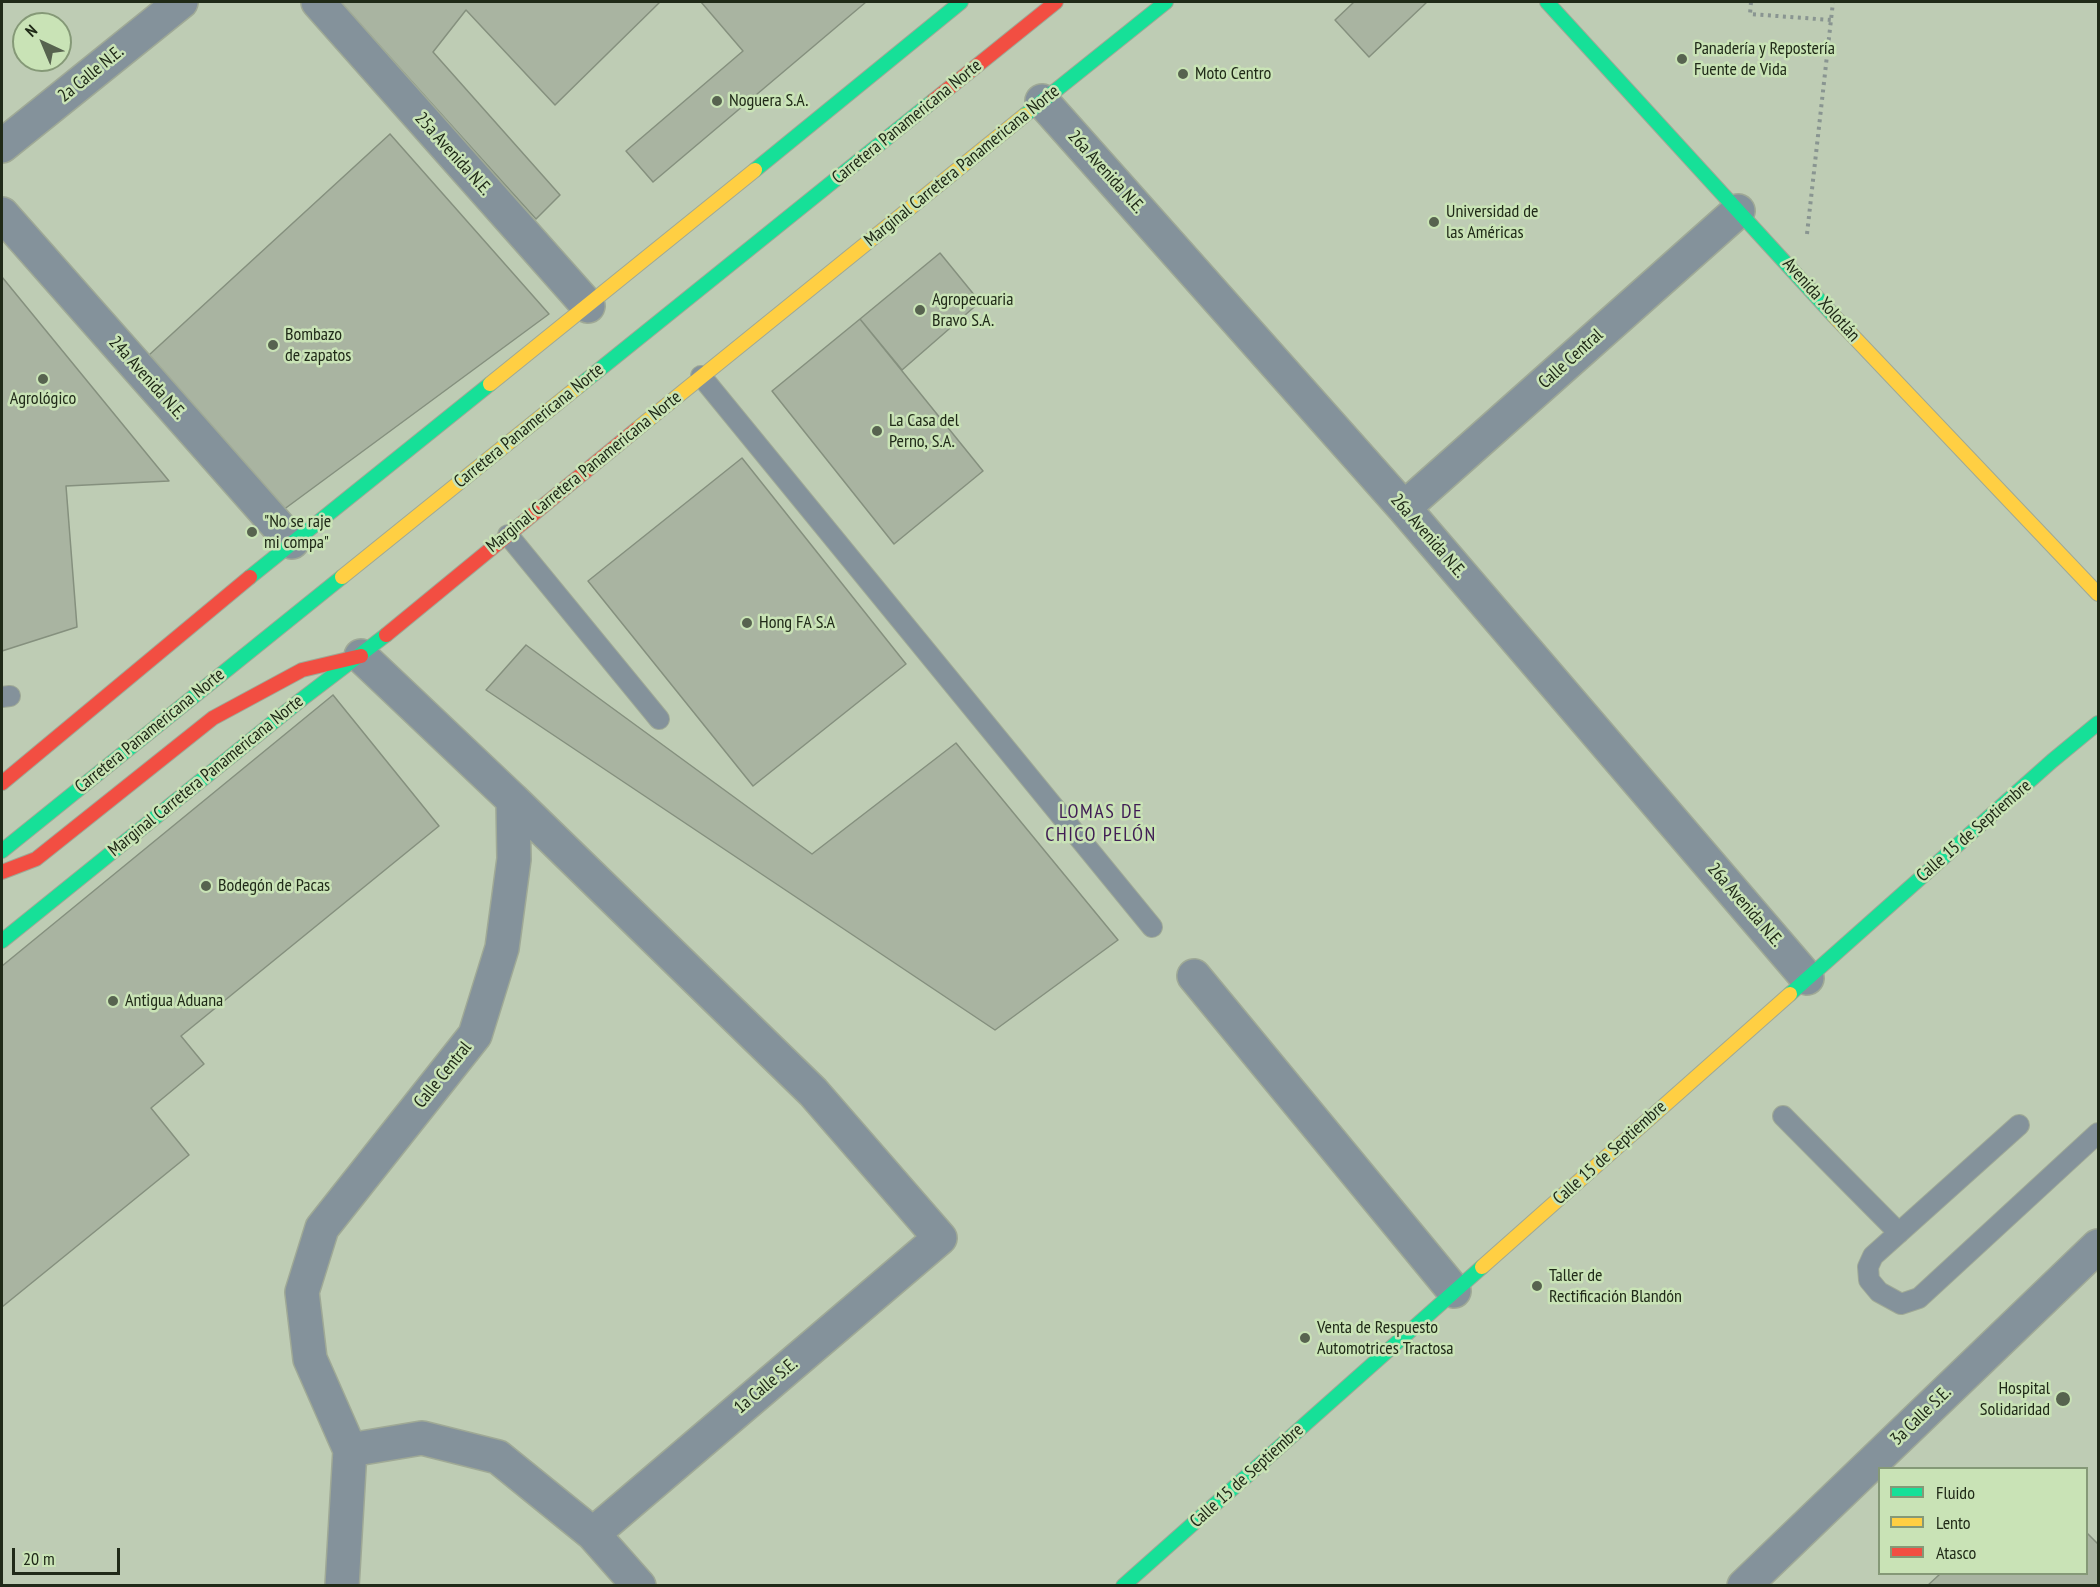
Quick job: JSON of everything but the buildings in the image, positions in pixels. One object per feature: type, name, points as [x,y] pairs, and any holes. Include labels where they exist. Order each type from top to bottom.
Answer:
[{"type":"main road","points":[[2,783],[292,543],[588,306],[961,2]]},
{"type":"main road","name":"Carretera Panamericana Norte","points":[[2,851],[1056,2]]},
{"type":"main road","name":"Marginal Carretera Panamericana Norte","points":[[2,941],[302,699],[361,656],[701,376],[1166,2]]},
{"type":"main road","name":"Avenida Xolotlán","points":[[1547,2],[1771,245],[1802,282],[2098,594]]},
{"type":"main road","points":[[2,872],[36,859],[213,718],[302,670],[361,656]]},
{"type":"main road","name":"Calle 15 de Septiembre","points":[[1123,1586],[2052,760],[2098,723]]},
{"type":"street","name":"2a Calle N.E.","points":[[2,146],[181,2]]},
{"type":"street","name":"25a Avenida N.E.","points":[[318,2],[588,306]]},
{"type":"street","name":"26a Avenida N.E.","points":[[1042,101],[1404,508],[1808,978]]},
{"type":"street","name":"Calle Central","points":[[1404,508],[1738,210]]},
{"type":"street","name":"24a Avenida N.E.","points":[[2,214],[292,543]]},
{"type":"street","points":[[361,656],[513,800]]},
{"type":"street","name":"Calle Central","points":[[351,1450],[310,1359],[302,1292],[322,1228],[475,1035],[502,948],[514,859],[513,800]]},
{"type":"street","name":"1a Calle S.E.","points":[[513,800],[813,1092],[940,1238],[593,1534]]},
{"type":"street","points":[[1194,976],[1454,1291]]},
{"type":"street","name":"3a Calle S.E.","points":[[1744,1586],[2098,1246]]},
{"type":"street","points":[[342,1586],[351,1450],[422,1438],[498,1457],[593,1534],[639,1586]]},
{"type":"lane","points":[[701,376],[1152,927]]},
{"type":"lane","points":[[508,535],[659,719]]},
{"type":"lane","points":[[1783,1116],[1899,1233]]},
{"type":"lane","points":[[2019,1125],[1873,1256],[1868,1267],[1869,1280],[1879,1292],[1901,1304],[1919,1298],[2098,1133]]},
{"type":"path","points":[[1751,2],[1750,14],[1831,20]]},
{"type":"path","points":[[1802,282],[1833,2]]},
{"type":"traffic: fast","points":[[755,170],[961,2]]},
{"type":"traffic: fast","points":[[1025,115],[1166,2]]},
{"type":"traffic: fast","points":[[1547,2],[1834,316]]},
{"type":"traffic: fast","points":[[579,386],[933,101]]},
{"type":"traffic: fast","points":[[250,577],[490,384]]},
{"type":"traffic: fast","points":[[2,851],[342,577]]},
{"type":"traffic: fast","points":[[2,941],[302,699],[386,635]]},
{"type":"traffic: fast","points":[[1790,994],[2052,761],[2098,723]]},
{"type":"traffic: fast","points":[[1123,1586],[1482,1267]]},
{"type":"traffic: slow","points":[[637,429],[1025,115]]},
{"type":"traffic: slow","points":[[490,384],[755,170]]},
{"type":"traffic: slow","points":[[1834,316],[2098,594]]},
{"type":"traffic: slow","points":[[342,577],[579,386]]},
{"type":"traffic: slow","points":[[1482,1267],[1790,994]]},
{"type":"traffic: jam","points":[[933,101],[1056,2]]},
{"type":"traffic: jam","points":[[386,635],[637,429]]},
{"type":"traffic: jam","points":[[2,783],[250,577]]},
{"type":"traffic: jam","points":[[2,872],[36,859],[213,718],[302,670],[361,656]]},
{"type":"place","name":"Panadería y Repostería Fuente de Vida","points":[[1682,59]]},
{"type":"place","name":"Moto Centro","points":[[1183,74]]},
{"type":"place","name":"Noguera S.A.","points":[[717,101]]},
{"type":"place","name":"Universidad de las Américas","points":[[1434,222]]},
{"type":"place","name":"Agropecuaria Bravo S.A.","points":[[920,310]]},
{"type":"place","name":"Bombazo de zapatos","points":[[273,345]]},
{"type":"place","name":"Agrológico","points":[[43,379]]},
{"type":"place","name":"La Casa del Perno, S.A.","points":[[877,431]]},
{"type":"place","name":"\"No se raje mi compa\"","points":[[252,532]]},
{"type":"place","name":"Hong FA S.A","points":[[747,623]]},
{"type":"place","name":"Bodegón de Pacas","points":[[206,886]]},
{"type":"place","name":"Antigua Aduana","points":[[113,1001]]},
{"type":"place","name":"Taller de Rectificación Blandón","points":[[1537,1286]]},
{"type":"place","name":"Venta de Respuesto Automotrices Tractosa","points":[[1305,1338]]},
{"type":"place","name":"Hospital Solidaridad","points":[[2063,1399]]},
{"type":"district","name":"LOMAS DE CHICO PELÓN","points":[[1101,824]]}]
